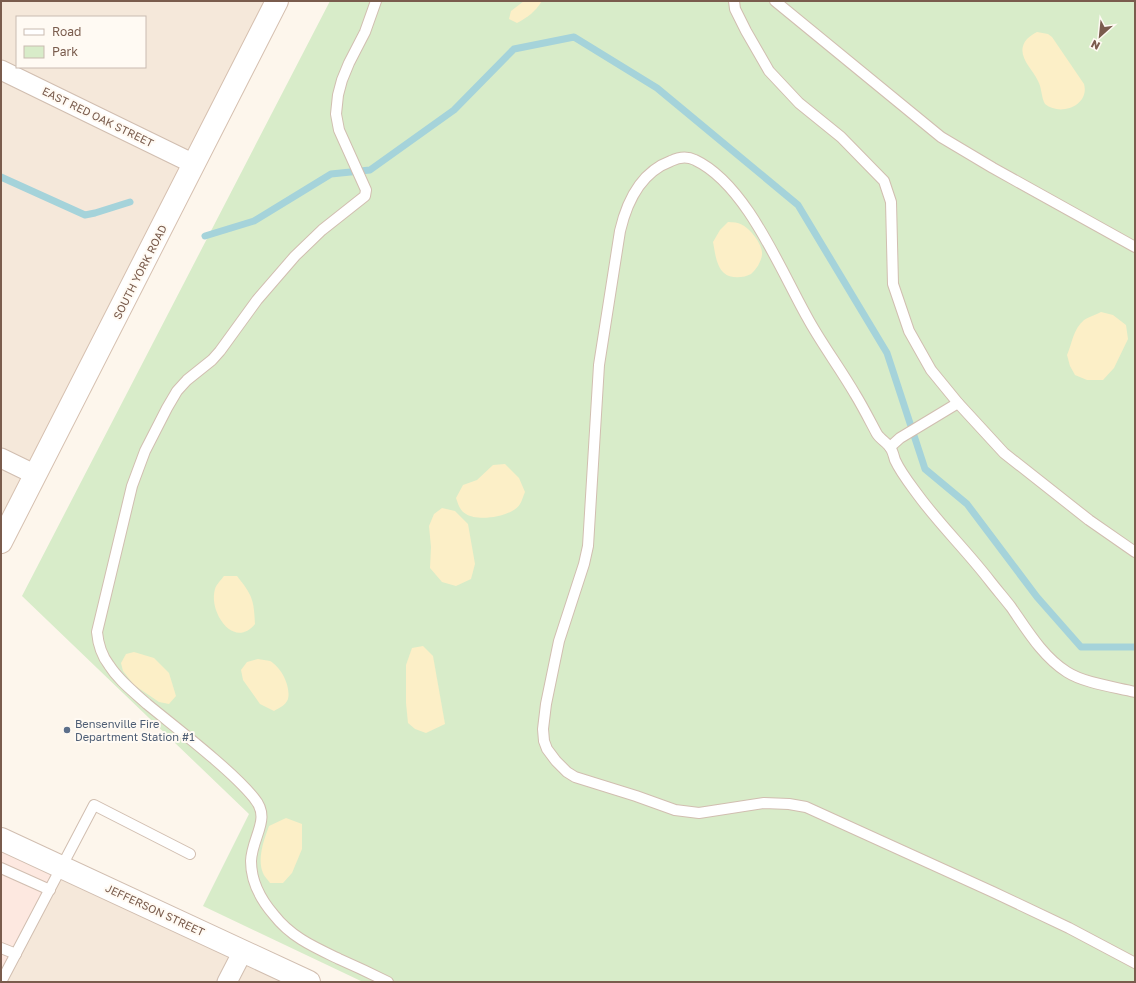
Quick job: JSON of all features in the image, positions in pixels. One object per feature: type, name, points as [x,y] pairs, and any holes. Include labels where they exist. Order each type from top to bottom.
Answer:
[{"type":"main road","name":"SOUTH YORK ROAD","points":[[1,542],[277,1]]},
{"type":"main road","name":"JEFFERSON STREET","points":[[1,839],[309,982]]},
{"type":"street","name":"EAST RED OAK STREET","points":[[1,70],[194,164]]},
{"type":"street","points":[[1,458],[36,475]]},
{"type":"street","points":[[227,982],[243,951]]},
{"type":"lane","points":[[376,1],[365,32],[349,62],[342,80],[337,102],[336,119],[339,130],[354,160],[366,190],[365,196],[322,230],[290,262],[257,300],[220,351],[212,360],[182,385],[167,408],[145,451],[132,486],[97,632],[100,648],[113,672],[138,696],[228,770],[252,794],[259,804],[262,815],[252,851],[252,871],[254,882],[262,898],[274,916],[289,931],[306,943],[388,982]]},
{"type":"lane","points":[[734,1],[735,9],[746,32],[769,71],[799,103],[841,137],[884,181],[891,202],[893,284],[909,331],[931,370],[958,403],[1004,453],[1089,520],[1135,552]]},
{"type":"lane","points":[[775,1],[941,137],[993,168],[1135,247]]},
{"type":"lane","points":[[1135,692],[1076,676],[1065,671],[1052,660],[1033,639],[973,559],[917,494],[900,470],[890,447],[877,434],[855,394],[817,335],[756,223],[742,202],[726,184],[708,168],[695,160],[688,158],[677,158],[655,169],[644,179],[634,192],[623,216],[620,231],[599,365],[588,546],[584,564],[558,641],[550,678],[543,729],[544,741],[547,749],[562,768],[575,777],[675,810],[699,813],[764,803],[799,806],[814,811],[993,892],[1069,928],[1135,963]]},
{"type":"lane","points":[[890,447],[900,438],[958,403]]},
{"type":"lane","points":[[2,982],[94,805],[190,854]]},
{"type":"lane","points":[[1,868],[50,890]]},
{"type":"lane","points":[[1,948],[16,954]]},
{"type":"shaded area","points":[[1,1],[271,1],[192,156],[1,63]]},
{"type":"shaded area","points":[[1,80],[183,167],[1,516]]},
{"type":"shaded area","points":[[1,847],[54,872],[1,973]]},
{"type":"shaded area","points":[[54,872],[295,982],[1,982]]},
{"type":"green space","points":[[330,1],[1135,1],[1135,982],[363,982],[203,906],[249,814],[22,596]]},
{"type":"sand","points":[[524,1],[542,1],[534,11],[521,21],[517,23],[509,19],[511,11]]},
{"type":"sand","points":[[1037,32],[1048,34],[1052,37],[1084,84],[1085,91],[1083,98],[1073,107],[1059,109],[1052,108],[1045,104],[1039,84],[1025,61],[1022,50],[1027,39]]},
{"type":"sand","points":[[728,222],[742,224],[754,235],[761,247],[761,260],[751,274],[737,277],[727,275],[721,270],[715,254],[713,242],[720,230]]},
{"type":"sand","points":[[1101,312],[1113,315],[1126,325],[1128,339],[1114,368],[1103,380],[1087,380],[1075,375],[1070,366],[1067,355],[1075,332],[1080,324],[1086,319]]},
{"type":"sand","points":[[505,464],[519,478],[525,492],[520,504],[510,512],[494,517],[478,518],[464,513],[456,498],[463,485],[477,480],[493,465]]},
{"type":"sand","points":[[442,508],[455,511],[468,524],[475,564],[471,579],[456,586],[442,582],[430,568],[431,547],[429,526],[434,514]]},
{"type":"sand","points":[[224,576],[237,576],[249,593],[253,603],[255,624],[247,631],[239,633],[224,625],[215,608],[215,589],[217,584]]},
{"type":"sand","points":[[423,646],[433,656],[445,724],[426,733],[415,729],[408,723],[406,703],[406,665],[412,648]]},
{"type":"sand","points":[[134,652],[154,658],[169,673],[176,696],[169,704],[159,702],[134,685],[123,671],[121,663],[126,654]]},
{"type":"sand","points":[[258,659],[270,661],[274,664],[281,672],[287,683],[289,694],[288,699],[284,705],[274,711],[260,704],[243,680],[241,670],[247,662]]},
{"type":"sand","points":[[286,818],[302,824],[302,849],[292,873],[283,883],[270,883],[261,867],[263,843],[269,826]]},
{"type":"waterway","points":[[205,236],[254,221],[331,174],[370,170],[454,110],[514,49],[574,37],[657,88],[798,205],[887,353],[925,469],[967,504],[1037,597],[1081,647],[1135,647]]},
{"type":"waterway","points":[[1,177],[85,215],[130,202]]},
{"type":"place","name":"Bensenville Fire Department Station #1","points":[[67,730]]}]
